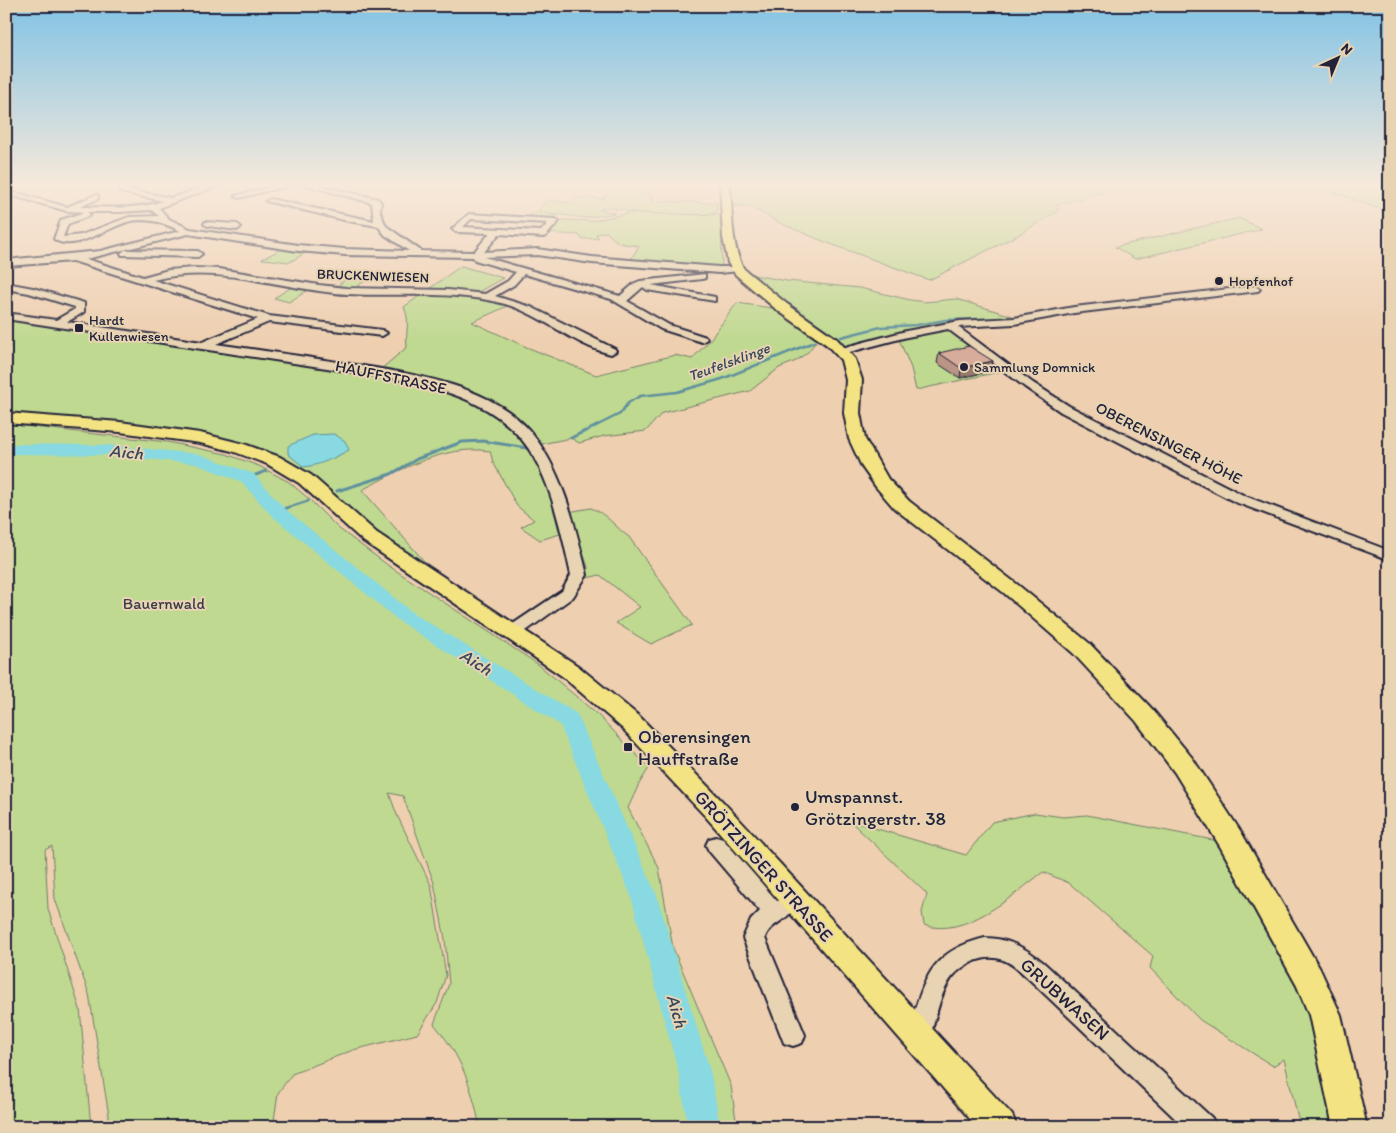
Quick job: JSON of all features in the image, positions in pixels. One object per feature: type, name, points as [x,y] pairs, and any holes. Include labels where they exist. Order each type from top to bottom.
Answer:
[{"type":"main road","points":[[730,237],[731,255],[728,270],[767,295],[842,352],[852,369],[852,413],[857,439],[866,460],[882,483],[902,504],[1012,589],[1081,648],[1144,714],[1184,766],[1231,840],[1309,979],[1325,1015],[1350,1127]]},
{"type":"main road","name":"GRÖTZINGER STRASSE","points":[[6,418],[167,434],[224,444],[277,462],[306,479],[370,537],[432,580],[513,632],[593,689],[642,733],[745,843],[785,907],[918,1036],[1000,1127]]},
{"type":"street","points":[[59,237],[58,239],[64,240],[84,237]]},
{"type":"street","points":[[6,264],[74,258],[111,252],[172,237]]},
{"type":"street","points":[[225,237],[317,250],[476,255],[537,252],[592,260],[728,270]]},
{"type":"street","points":[[396,237],[418,253]]},
{"type":"street","points":[[476,255],[492,237]]},
{"type":"street","points":[[111,252],[198,254]]},
{"type":"street","points":[[476,255],[478,258],[622,300],[652,321],[702,339]]},
{"type":"street","points":[[74,258],[268,319],[382,333]]},
{"type":"street","points":[[486,297],[511,283],[523,270]]},
{"type":"street","points":[[622,300],[638,285],[652,281],[714,274],[728,270]]},
{"type":"street","name":"BRUCKENWIESEN","points":[[140,280],[172,272],[214,271],[255,275],[300,286],[331,290],[423,291],[486,297],[523,307],[611,350]]},
{"type":"street","points":[[638,285],[712,299]]},
{"type":"street","points":[[6,286],[30,290],[80,305],[80,310],[76,314],[58,323]]},
{"type":"street","points":[[842,352],[906,334],[950,326],[1014,321],[1074,310],[1254,289]]},
{"type":"street","name":"HAUFFSTRASSE","points":[[6,316],[205,345],[426,382],[478,400],[510,419],[540,454],[548,470],[570,536],[579,575],[568,594],[513,632]]},
{"type":"street","points":[[205,345],[268,319]]},
{"type":"street","name":"OBERENSINGER HÖHE","points":[[950,326],[1029,385],[1065,409],[1240,499],[1390,556]]},
{"type":"street","points":[[716,845],[785,907],[763,921],[756,929],[754,938],[793,1035]]},
{"type":"street","name":"GRUBWASEN","points":[[918,1036],[943,971],[954,961],[972,950],[985,946],[1012,952],[1025,960],[1046,978],[1203,1127]]},
{"type":"green space","points":[[580,237],[599,238],[582,239]]},
{"type":"green space","points":[[612,237],[721,237],[722,267],[630,261],[639,246],[619,243]]},
{"type":"green space","points":[[813,237],[1014,237],[929,280]]},
{"type":"green space","points":[[1158,237],[1229,237],[1135,259],[1115,247]]},
{"type":"green space","points":[[285,247],[310,250],[290,262],[262,259]]},
{"type":"green space","points":[[461,266],[503,278],[471,296],[510,305],[472,322],[524,346],[596,375],[675,355],[692,359],[709,341],[737,303],[792,311],[748,274],[787,281],[860,288],[925,302],[956,299],[1019,318],[949,325],[949,328],[1003,371],[916,390],[911,368],[898,337],[845,349],[831,336],[817,340],[808,352],[796,361],[779,368],[750,391],[662,413],[646,431],[604,436],[579,443],[571,438],[541,444],[523,425],[497,405],[380,370],[407,347],[407,322],[404,307]]},
{"type":"green space","points":[[350,276],[369,278],[352,290],[333,289]]},
{"type":"green space","points":[[292,287],[310,289],[289,302],[274,298]]},
{"type":"green space","points":[[6,318],[382,375],[452,393],[473,402],[493,414],[511,428],[527,446],[540,468],[549,492],[560,534],[540,540],[521,527],[534,520],[517,506],[493,462],[490,451],[457,451],[423,460],[391,474],[362,490],[424,561],[418,564],[250,449],[6,416]]},
{"type":"green space","name":"Bauernwald","points":[[6,424],[167,442],[226,454],[259,466],[289,482],[338,528],[389,566],[539,665],[598,715],[649,768],[628,808],[659,868],[673,948],[731,1086],[737,1127],[480,1127],[464,1072],[452,1048],[434,1024],[449,984],[445,939],[434,883],[403,796],[389,793],[397,815],[431,885],[446,975],[437,1003],[417,1034],[353,1050],[292,1074],[278,1093],[273,1127],[109,1127],[109,1116],[89,994],[55,899],[52,846],[45,850],[48,909],[80,1009],[91,1127],[6,1127]]},
{"type":"green space","points":[[591,508],[601,513],[629,537],[692,625],[651,644],[616,623],[640,607],[600,575],[587,578],[588,567],[568,512]]},
{"type":"green space","points":[[1035,813],[1063,817],[1087,815],[1218,841],[1309,1010],[1335,1127],[1300,1127],[1284,1059],[1273,1066],[1200,1020],[1150,968],[1153,956],[1069,883],[1043,872],[1003,903],[972,920],[956,926],[940,928],[924,925],[922,912],[927,894],[850,821],[966,855],[992,822]]},
{"type":"water","points":[[334,434],[345,441],[349,450],[322,463],[304,467],[288,454],[288,446],[313,435]]},
{"type":"building","points":[[969,346],[993,361],[961,368],[939,353]]},
{"type":"waterway","name":"Teufelsklinge","points":[[841,337],[881,327],[916,325],[946,320],[1009,318]]},
{"type":"waterway","name":"Teufelsklinge","points":[[582,433],[620,414],[628,403],[640,396],[677,392],[722,379],[814,342]]},
{"type":"waterway","points":[[6,348],[10,346]]},
{"type":"waterway","name":"Teufelsklinge","points":[[571,438],[585,431]]},
{"type":"waterway","name":"Teufelsklinge","points":[[337,491],[391,474],[417,459],[462,442],[483,441],[527,448]]},
{"type":"waterway","name":"Aich","points":[[6,449],[108,450],[199,459],[248,478],[277,511],[406,617],[569,720],[644,896],[695,1074],[704,1127]]},
{"type":"waterway","points":[[248,478],[266,471]]},
{"type":"waterway","name":"Teufelsklinge","points":[[277,511],[308,501]]},
{"type":"place","name":"Hopfenhof","points":[[1219,281]]},
{"type":"place","name":"Hardt Kullenwiesen","points":[[79,328]]},
{"type":"place","name":"Sammlung Domnick","points":[[964,367]]},
{"type":"place","name":"Oberensingen Hauffstraße","points":[[628,747]]},
{"type":"place","name":"Umspannst. Grötzingerstr. 38","points":[[795,807]]}]
